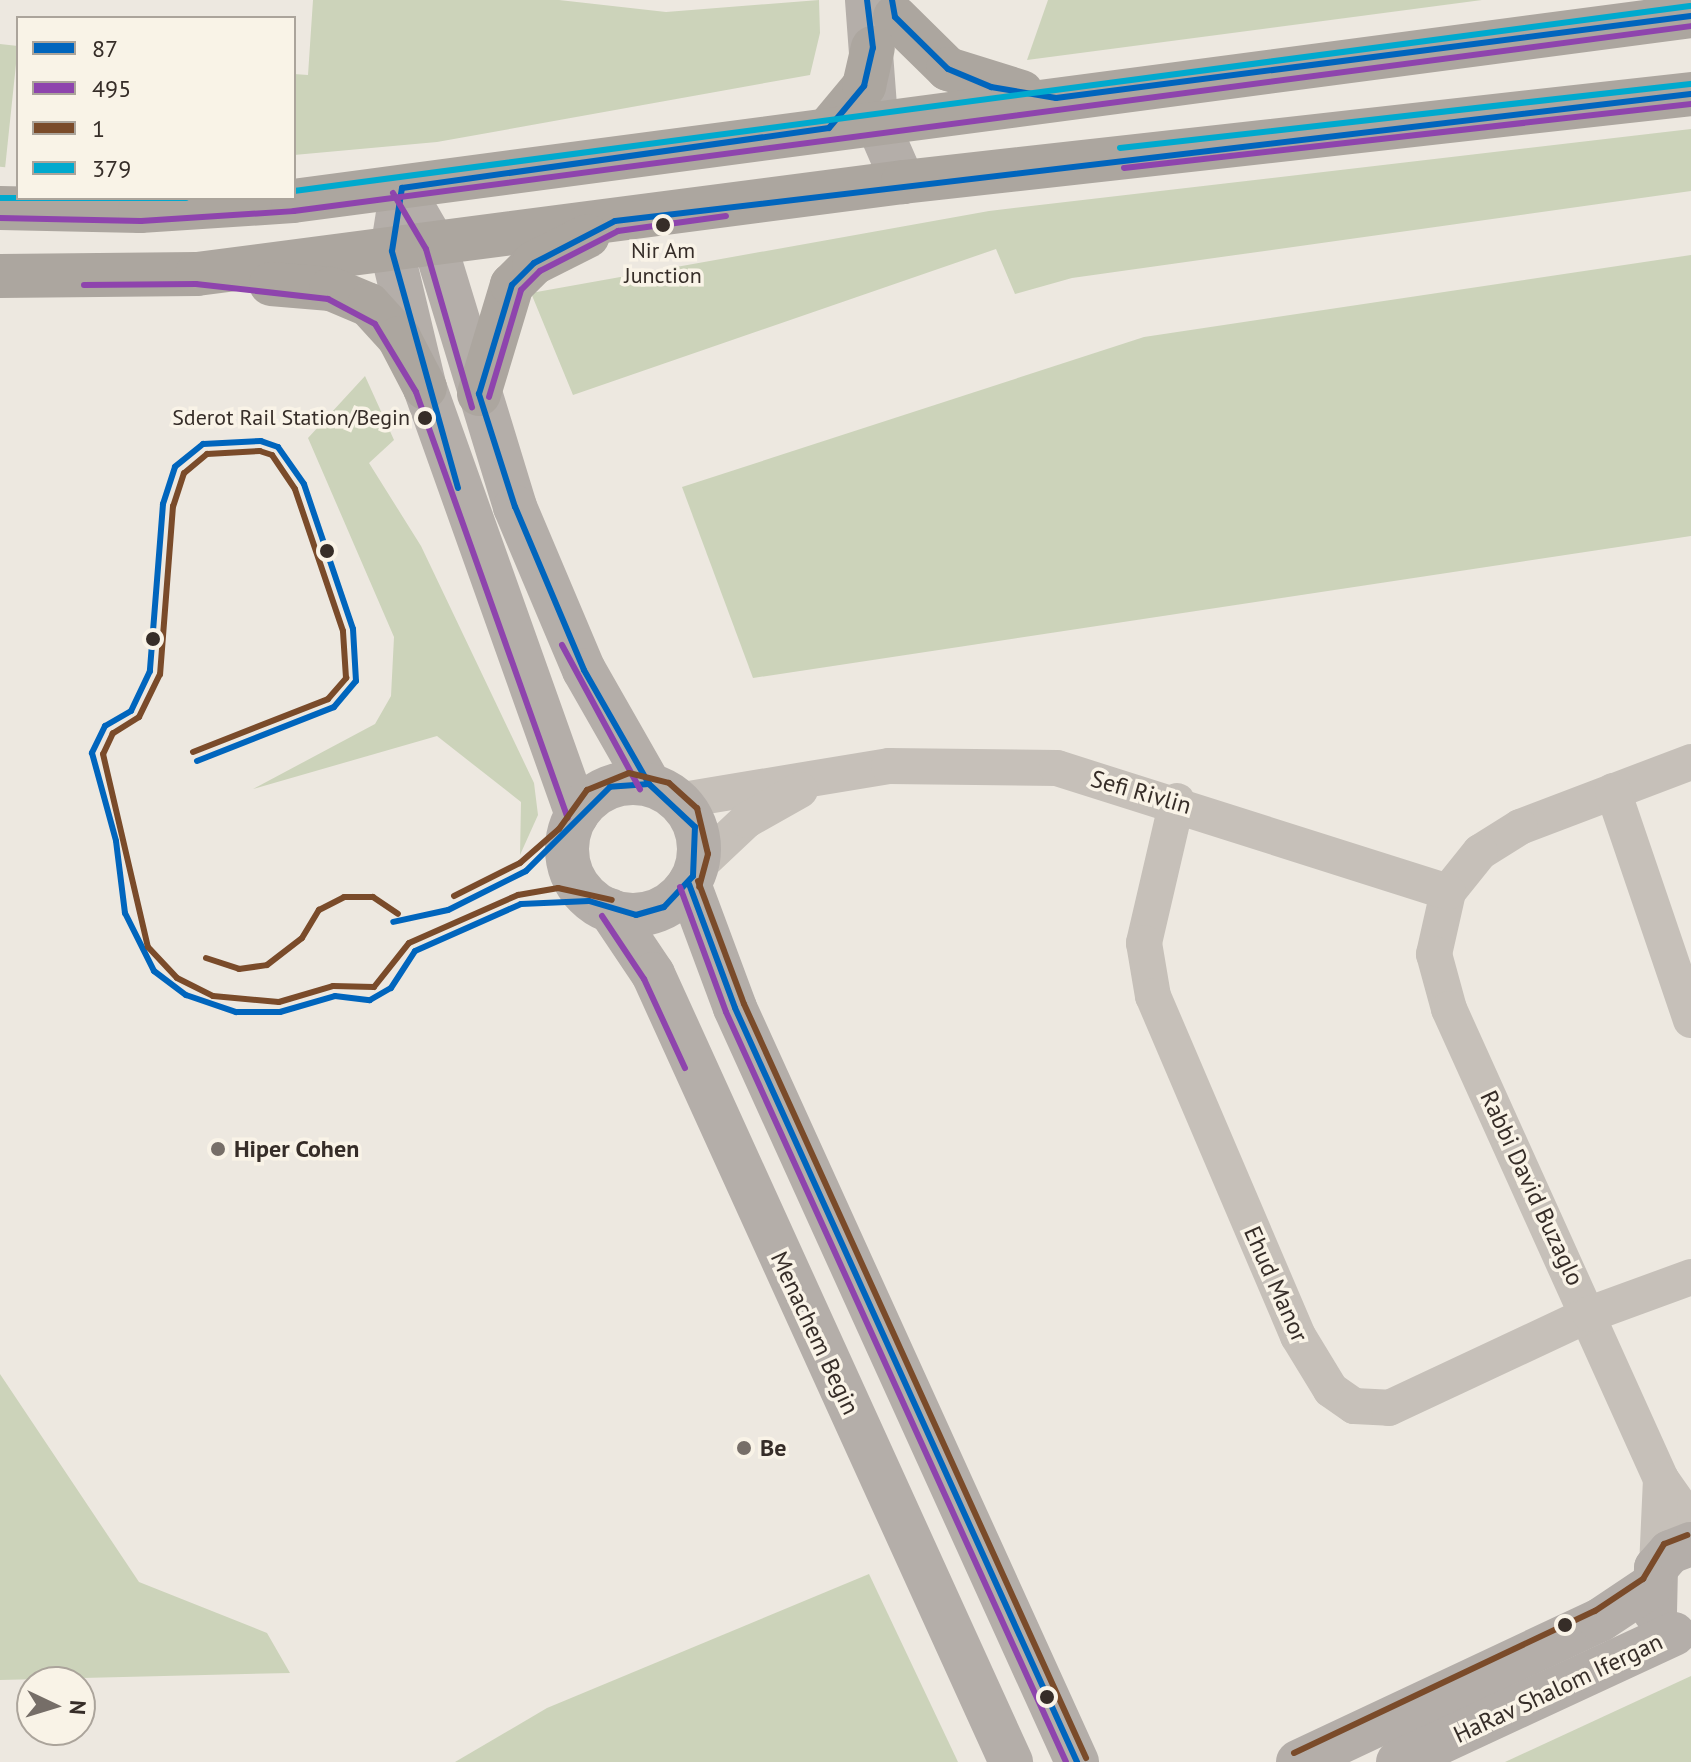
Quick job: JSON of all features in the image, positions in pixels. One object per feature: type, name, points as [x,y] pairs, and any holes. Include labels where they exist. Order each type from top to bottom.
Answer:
[{"type":"highway","points":[[829,128],[864,86],[881,16],[948,69],[991,87],[1056,98]]},
{"type":"highway","points":[[296,197],[402,188],[892,118],[1691,16]]},
{"type":"highway","points":[[0,276],[197,274],[903,182],[1691,94]]},
{"type":"highway","points":[[0,208],[140,211],[265,200]]},
{"type":"highway","points":[[479,394],[512,285],[534,263],[615,221]]},
{"type":"highway","points":[[197,274],[331,289],[369,305],[399,338],[425,388]]},
{"type":"main road","points":[[881,16],[892,118],[903,182]]},
{"type":"main road","points":[[402,188],[435,245],[515,507],[584,670],[663,792],[695,827],[692,876],[735,1008],[1077,1762]]},
{"type":"main road","points":[[402,188],[392,251],[425,388],[577,815]]},
{"type":"main road","points":[[663,792],[610,787],[577,815],[567,836],[572,876],[589,901],[610,910],[650,913],[692,876]]},
{"type":"main road","name":"Menachem Begin","points":[[610,910],[653,974],[1011,1762]]},
{"type":"main road","points":[[1666,1566],[1656,1614],[1682,1637]]},
{"type":"main road","name":"HaRav Shalom Ifergan","points":[[1298,1762],[1600,1620],[1666,1566]]},
{"type":"main road","name":"HaRav Shalom Ifergan","points":[[1398,1762],[1682,1637]]},
{"type":"street","points":[[1448,892],[1480,852],[1520,827],[1691,762]]},
{"type":"street","name":"Sefi Rivlin","points":[[663,792],[822,777],[889,766],[1003,763],[1057,768],[1177,801],[1448,892]]},
{"type":"street","name":"Sefi Rivlin","points":[[692,876],[747,820],[822,777]]},
{"type":"street","points":[[1613,791],[1691,1020]]},
{"type":"street","name":"Ehud Manor","points":[[1177,801],[1144,943],[1153,996],[1298,1336],[1331,1390],[1354,1406],[1389,1408],[1590,1314],[1691,1277]]},
{"type":"street","name":"Rabbi David Buzaglo","points":[[1448,892],[1434,954],[1449,1009],[1590,1314],[1661,1479],[1691,1522]]},
{"type":"street","name":"Rabbi David Buzaglo","points":[[1661,1479],[1666,1566]]},
{"type":"green space","points":[[313,0],[559,0],[666,12],[819,0],[820,33],[810,75],[437,142],[296,155],[296,74],[308,75]]},
{"type":"green space","points":[[1048,0],[1482,0],[1027,60]]},
{"type":"green space","points":[[0,44],[16,46],[5,167],[0,167]]},
{"type":"green space","points":[[1691,129],[1691,191],[1072,278],[1015,294],[996,249],[573,395],[531,293],[989,211]]},
{"type":"green space","points":[[1691,255],[1691,536],[753,678],[682,487],[1144,337]]},
{"type":"green space","points":[[365,376],[394,440],[369,463],[421,546],[534,783],[538,815],[520,855],[521,802],[437,736],[253,789],[375,724],[391,696],[394,637],[308,438]]},
{"type":"green space","points":[[0,1374],[139,1582],[267,1633],[290,1673],[96,1678],[96,1666],[16,1666],[16,1680],[0,1680]]},
{"type":"green space","points":[[869,1574],[958,1762],[455,1762],[547,1708]]},
{"type":"green space","points":[[1691,1676],[1691,1762],[1505,1762]]},
{"type":"transit line","name":"87","points":[[458,488],[392,251],[402,188],[829,128],[864,86],[873,48],[867,0]]},
{"type":"transit line","name":"87","points":[[892,0],[895,17],[948,69],[991,87],[1056,98],[1691,16]]},
{"type":"transit line","name":"379","points":[[296,191],[1690,6]]},
{"type":"transit line","name":"495","points":[[0,218],[141,221],[294,211],[1691,26]]},
{"type":"transit line","name":"379","points":[[1120,148],[1690,84]]},
{"type":"transit line","name":"87","points":[[649,784],[584,670],[515,507],[479,394],[512,285],[534,263],[615,221],[1691,94]]},
{"type":"transit line","name":"495","points":[[1124,168],[1691,104]]},
{"type":"transit line","name":"495","points":[[393,193],[426,249],[472,407]]},
{"type":"transit line","name":"379","points":[[0,198],[16,198]]},
{"type":"transit line","name":"495","points":[[489,397],[521,290],[540,271],[618,231],[726,216]]},
{"type":"transit line","name":"495","points":[[84,285],[196,284],[328,299],[375,324],[416,392],[568,818]]},
{"type":"transit line","name":"87","points":[[197,761],[334,707],[356,681],[353,629],[304,484],[278,447],[261,441],[203,444],[175,467],[163,504],[150,671],[131,711],[105,726],[92,753],[116,841],[125,913],[154,971],[186,995],[236,1012],[280,1012],[335,996],[370,1000],[391,988],[415,951],[521,904],[589,901],[636,915],[664,907],[693,876],[695,827],[649,784],[610,787],[526,871],[448,910],[393,922]]},
{"type":"transit line","name":"1","points":[[193,752],[328,699],[346,678],[343,631],[295,489],[272,455],[260,451],[207,454],[184,473],[173,506],[160,674],[139,717],[113,733],[103,754],[148,947],[177,978],[213,996],[279,1002],[333,986],[374,987],[409,943],[518,895],[558,888],[612,900]]},
{"type":"transit line","name":"495","points":[[562,645],[640,789]]},
{"type":"transit line","name":"1","points":[[454,896],[520,863],[559,829],[587,790],[629,773],[669,783],[697,808],[708,854],[699,887]]},
{"type":"transit line","name":"1","points":[[698,881],[744,1004],[1086,1758]]},
{"type":"transit line","name":"87","points":[[689,884],[735,1008],[1077,1762]]},
{"type":"transit line","name":"495","points":[[680,887],[726,1012],[1066,1762]]},
{"type":"transit line","name":"1","points":[[206,958],[239,969],[267,965],[302,938],[319,910],[344,897],[373,897],[398,914]]},
{"type":"transit line","name":"495","points":[[602,916],[644,979],[685,1068]]},
{"type":"transit line","name":"1","points":[[1294,1753],[1595,1611],[1643,1579],[1664,1544],[1687,1535]]},
{"type":"place","name":"Nir Am Junction","points":[[663,225]]},
{"type":"place","name":"Sderot Rail Station/Begin","points":[[425,418]]},
{"type":"place","name":"Hiper Cohen","points":[[218,1149]]},
{"type":"place","name":"Be","points":[[744,1448]]}]
